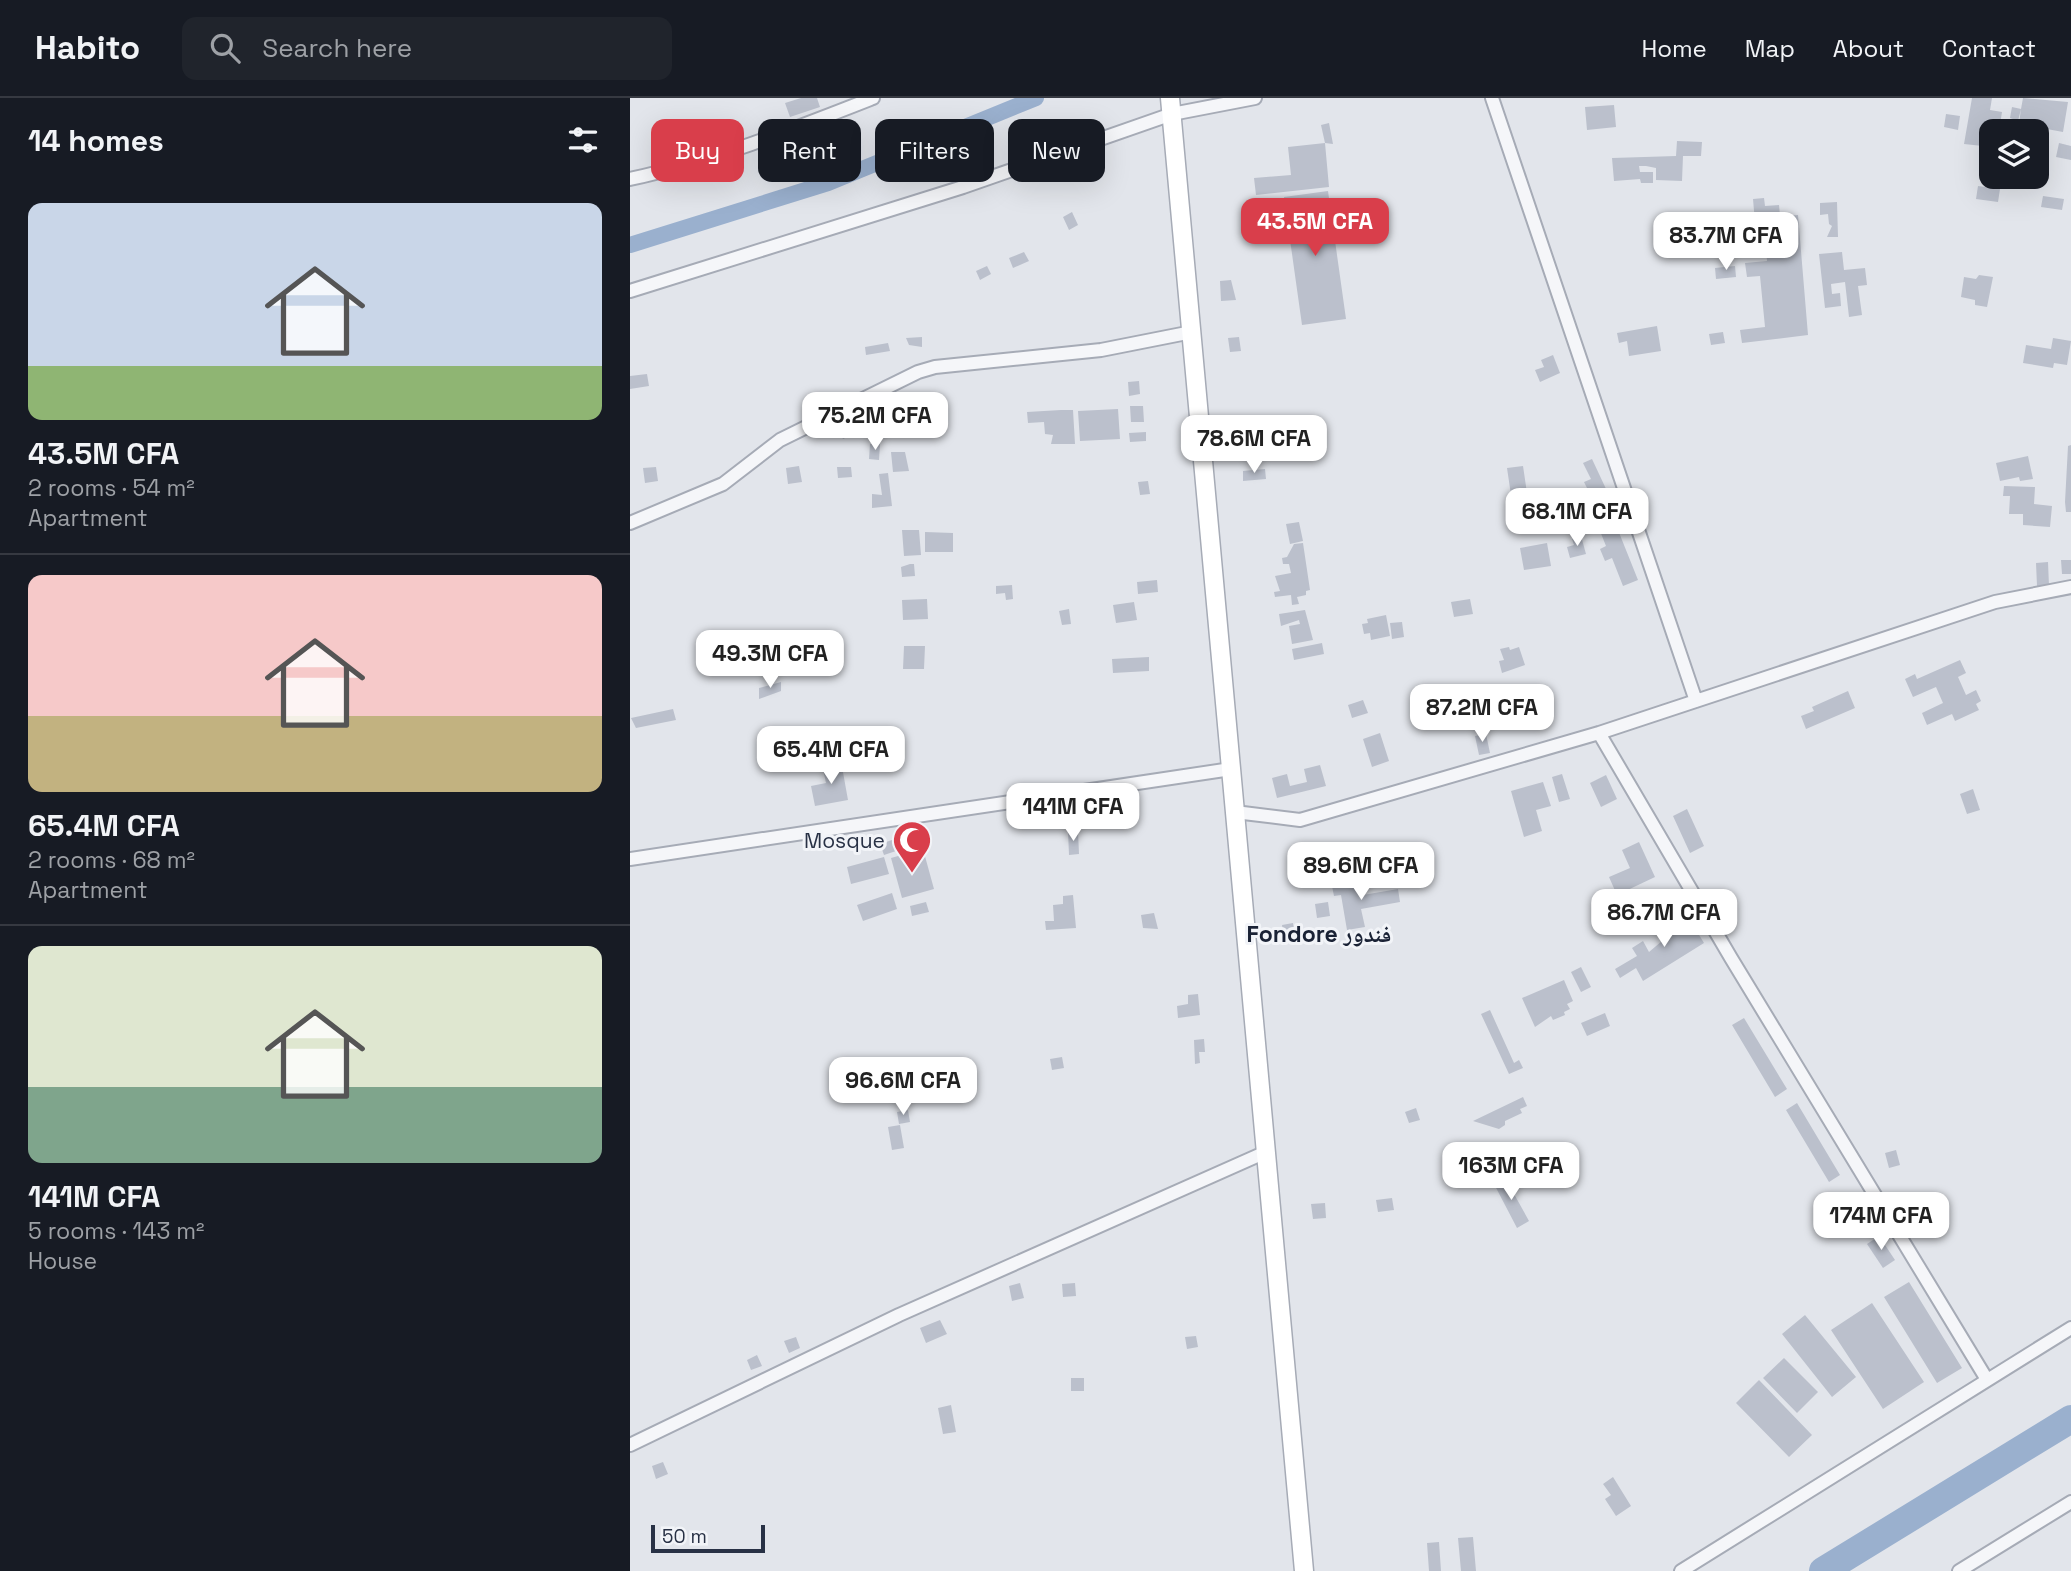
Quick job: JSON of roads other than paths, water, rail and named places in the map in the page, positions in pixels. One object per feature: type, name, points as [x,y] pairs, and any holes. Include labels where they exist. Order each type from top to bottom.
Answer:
[{"type":"main road","points":[[1171,106],[1304,1571]]},
{"type":"street","points":[[630,179],[665,171],[813,122],[873,98]]},
{"type":"street","points":[[630,291],[963,187],[1171,106],[1255,98]]},
{"type":"street","points":[[1492,98],[1696,701]]},
{"type":"street","points":[[630,523],[723,484],[780,440],[918,372],[935,367],[1101,349],[1192,332]]},
{"type":"street","points":[[1235,812],[1300,820],[1599,733],[1995,602],[2071,587]]},
{"type":"street","points":[[1599,733],[1731,958],[1986,1378]]},
{"type":"street","points":[[630,859],[1231,769]]},
{"type":"street","points":[[630,1446],[911,1309],[1266,1152]]},
{"type":"street","points":[[1681,1571],[1986,1378],[2071,1328]]},
{"type":"street","points":[[1959,1571],[2071,1502]]},
{"type":"waterway","points":[[630,245],[828,183],[1036,98]]},
{"type":"waterway","points":[[1823,1571],[2071,1419]]},
{"type":"place","name":"Mosque","points":[[912,874]]},
{"type":"district","name":"Fondore فندور","points":[[1319,934]]}]
